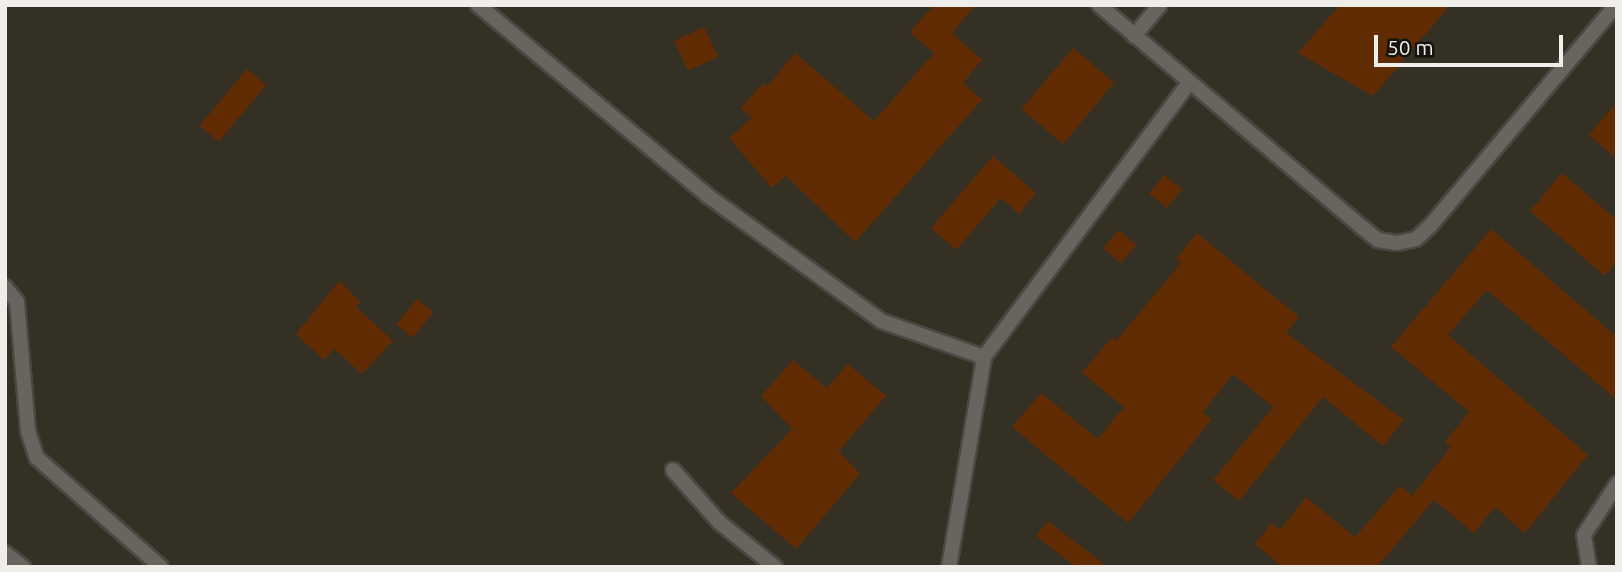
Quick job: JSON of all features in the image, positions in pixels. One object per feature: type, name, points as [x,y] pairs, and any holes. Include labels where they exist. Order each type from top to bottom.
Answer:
[{"type":"lane","points":[[478,5],[708,196],[881,321],[984,357]]},
{"type":"lane","points":[[1099,5],[1370,234],[1397,243],[1416,239],[1430,226],[1616,5]]},
{"type":"lane","points":[[1135,36],[1160,5]]},
{"type":"lane","points":[[949,567],[984,357],[1189,83]]},
{"type":"lane","points":[[5,287],[17,302],[28,431],[37,458],[161,567]]},
{"type":"lane","points":[[674,470],[719,522],[775,567]]},
{"type":"lane","points":[[1588,567],[1590,553],[1584,534],[1617,484]]},
{"type":"lane","points":[[5,553],[23,567]]},
{"type":"shaded area","points":[[5,5],[1617,5],[1617,567],[5,567]]},
{"type":"building","points":[[934,5],[976,5],[952,33],[982,60],[963,83],[982,100],[855,242],[786,176],[772,188],[729,138],[752,118],[741,108],[763,83],[767,87],[795,53],[874,121],[934,53],[910,32]]},
{"type":"building","points":[[1340,5],[1450,5],[1373,96],[1298,53]]},
{"type":"building","points":[[704,27],[718,57],[688,71],[674,41]]},
{"type":"building","points":[[1073,48],[1114,83],[1063,144],[1022,109]]},
{"type":"building","points":[[247,69],[266,85],[219,142],[199,126]]},
{"type":"building","points":[[1617,102],[1617,159],[1589,135]]},
{"type":"building","points":[[993,156],[1036,193],[1019,214],[1001,198],[956,250],[931,228]]},
{"type":"building","points":[[1562,173],[1617,220],[1617,261],[1605,276],[1530,211]]},
{"type":"building","points":[[1164,175],[1182,189],[1167,208],[1149,194]]},
{"type":"building","points":[[1491,229],[1617,337],[1617,400],[1487,290],[1448,335],[1588,455],[1525,533],[1495,507],[1474,533],[1434,500],[1377,567],[1282,567],[1255,544],[1272,523],[1280,530],[1306,497],[1355,537],[1400,486],[1412,496],[1451,447],[1445,442],[1469,412],[1391,347]]},
{"type":"building","points":[[1119,230],[1136,245],[1121,263],[1103,248]]},
{"type":"building","points":[[1197,233],[1299,317],[1286,333],[1404,420],[1383,446],[1323,397],[1239,501],[1213,480],[1273,407],[1233,374],[1203,412],[1212,419],[1128,523],[1012,427],[1041,393],[1098,439],[1124,407],[1082,373],[1112,337],[1116,341],[1181,263],[1176,259]]},
{"type":"building","points":[[339,281],[361,302],[356,307],[393,341],[362,374],[334,349],[324,360],[296,334]]},
{"type":"building","points":[[417,299],[433,312],[413,338],[396,325]]},
{"type":"building","points":[[793,360],[827,388],[848,364],[886,396],[839,451],[860,474],[796,549],[731,493],[792,429],[761,396]]},
{"type":"building","points":[[1048,521],[1108,567],[1076,567],[1036,536]]}]
